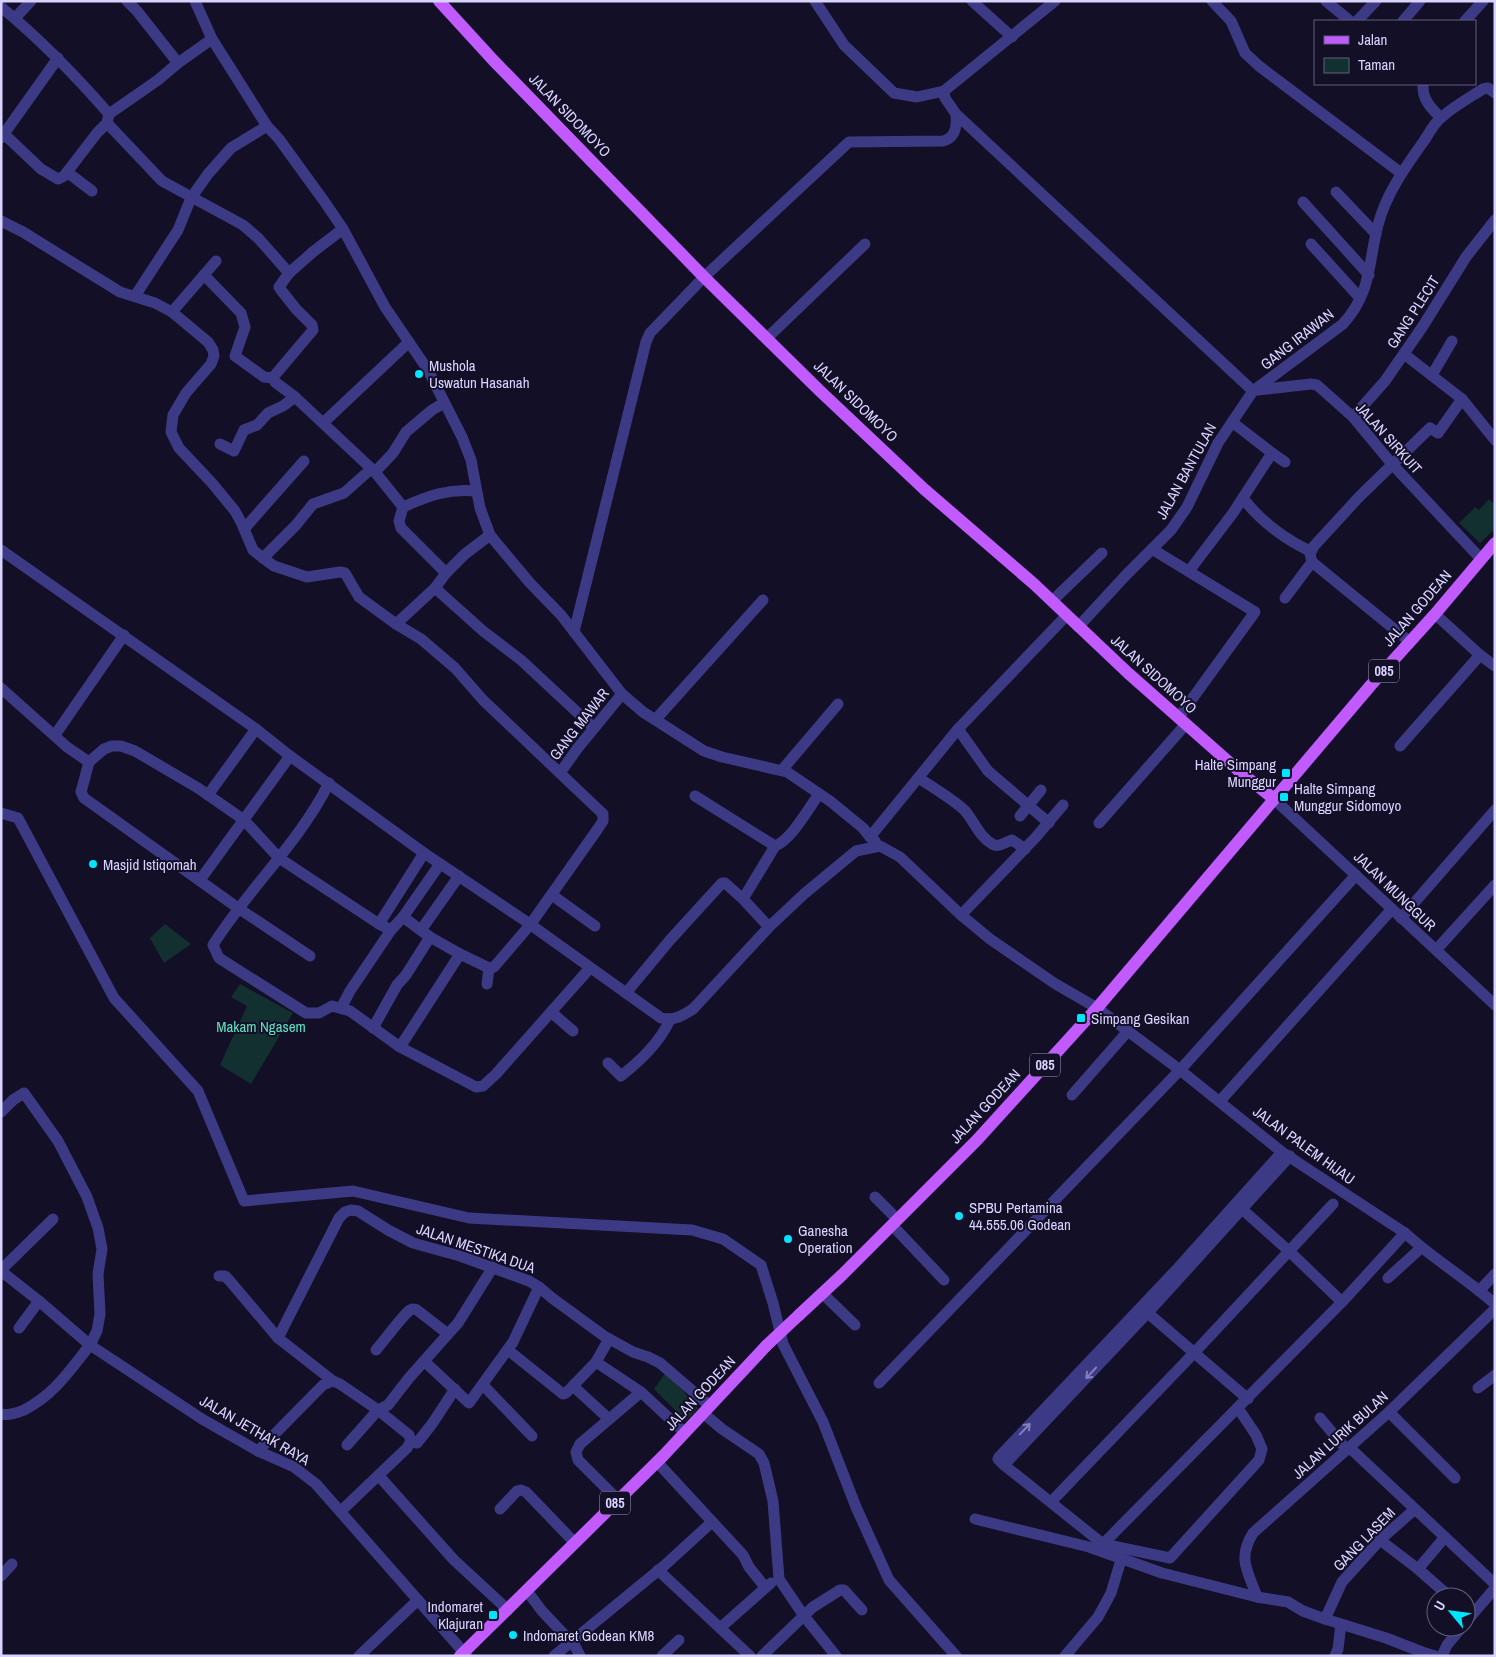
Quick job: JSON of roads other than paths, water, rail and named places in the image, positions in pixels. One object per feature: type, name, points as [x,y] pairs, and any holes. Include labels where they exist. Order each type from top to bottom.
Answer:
[{"type":"main road","name":"JALAN SIDOMOYO","points":[[439,1],[493,60],[704,277],[924,489],[1052,601],[1128,674],[1239,772],[1274,799]]},
{"type":"main road","name":"JALAN GODEAN","points":[[464,1655],[657,1462],[766,1346],[800,1315],[977,1140],[1097,1008],[1371,685],[1490,551]]},
{"type":"street","points":[[15,18],[31,1]]},
{"type":"street","points":[[126,1],[178,63]]},
{"type":"street","points":[[195,1],[212,39],[267,126],[279,138],[324,200],[343,230],[384,306],[428,370],[462,437],[471,460],[480,508],[490,535],[574,632],[622,694],[643,712],[704,751],[722,757],[782,770],[838,704]]},
{"type":"street","points":[[815,1],[844,45],[894,93],[917,97],[944,91],[1055,1]]},
{"type":"street","points":[[972,1],[1012,37]]},
{"type":"street","points":[[1212,1],[1231,21],[1245,53],[1259,66],[1400,173]]},
{"type":"street","points":[[1326,1],[1349,20]]},
{"type":"street","points":[[1358,20],[1376,1]]},
{"type":"street","points":[[1404,20],[1420,1]]},
{"type":"street","points":[[1466,20],[1483,1]]},
{"type":"street","points":[[1,7],[58,58],[162,182],[243,225],[258,238],[289,273]]},
{"type":"street","points":[[58,58],[3,134],[31,160],[58,179],[67,172],[108,118],[212,39]]},
{"type":"street","points":[[1423,85],[1427,104],[1440,118]]},
{"type":"street","name":"GANG IRAWAN","points":[[1254,391],[1343,324],[1360,298],[1369,276],[1376,234],[1382,212],[1400,173],[1440,118],[1483,89],[1488,88],[1495,93]]},
{"type":"street","points":[[944,91],[945,98],[956,114],[1254,391]]},
{"type":"street","points":[[574,632],[646,342],[657,325],[704,277],[849,142],[943,141],[950,139],[954,134],[956,114]]},
{"type":"street","points":[[135,296],[178,230],[191,198],[208,174],[231,148],[267,126]]},
{"type":"street","points":[[67,172],[92,191]]},
{"type":"street","points":[[1336,192],[1376,234]]},
{"type":"street","points":[[1304,202],[1369,276]]},
{"type":"street","name":"GANG PLECIT","points":[[1353,417],[1385,381],[1466,257],[1495,220]]},
{"type":"street","points":[[1,222],[23,232],[120,292],[155,303],[172,312],[208,342],[214,356],[211,364],[186,393],[173,415],[170,432],[179,448],[235,511],[253,550],[274,566],[307,577],[340,572],[345,574],[359,597],[396,624],[421,639],[455,668],[482,700],[603,814],[603,821],[552,895],[530,925],[494,967],[489,968],[460,954],[403,917]]},
{"type":"street","points":[[273,378],[313,330],[312,324],[280,290],[280,284],[289,273],[314,251],[343,230]]},
{"type":"street","points":[[767,338],[864,244]]},
{"type":"street","points":[[1311,244],[1360,298]]},
{"type":"street","points":[[172,312],[216,261]]},
{"type":"street","points":[[204,275],[241,313],[245,327],[236,356],[264,377],[273,378]]},
{"type":"street","points":[[1432,375],[1452,341]]},
{"type":"street","points":[[323,423],[409,342]]},
{"type":"street","points":[[1404,354],[1462,400],[1495,440]]},
{"type":"street","points":[[273,378],[275,382],[295,397],[373,471],[403,507]]},
{"type":"street","name":"JALAN SIRKUIT","points":[[1254,391],[1311,384],[1317,385],[1353,417],[1392,464],[1490,551]]},
{"type":"street","name":"JALAN BANTULAN","points":[[1078,627],[1171,530],[1187,507],[1218,443],[1254,391]]},
{"type":"street","points":[[220,444],[234,452],[244,430],[257,425],[268,413],[283,406],[295,397]]},
{"type":"street","points":[[1285,598],[1311,556],[1359,497],[1430,428],[1438,433],[1462,400]]},
{"type":"street","points":[[263,558],[296,525],[313,504],[344,492],[373,471],[393,453],[406,432],[432,410],[444,403]]},
{"type":"street","points":[[1232,422],[1285,462]]},
{"type":"street","points":[[1189,571],[1243,498],[1272,454]]},
{"type":"street","points":[[244,529],[304,461]]},
{"type":"street","points":[[403,507],[442,492],[462,489],[476,491]]},
{"type":"street","points":[[1243,498],[1271,526],[1298,545],[1410,642]]},
{"type":"street","points":[[403,507],[399,521],[401,528],[483,631],[554,688],[594,728]]},
{"type":"street","points":[[396,624],[465,554],[490,535]]},
{"type":"street","points":[[1098,823],[1182,720],[1255,612],[1152,549]]},
{"type":"street","points":[[1,550],[256,729],[290,756],[424,853],[530,925],[654,1014],[670,1020]]},
{"type":"street","points":[[1052,601],[1102,553]]},
{"type":"street","points":[[656,719],[763,600]]},
{"type":"street","points":[[1435,614],[1480,655],[1495,666]]},
{"type":"street","points":[[870,837],[958,729],[1066,616]]},
{"type":"street","points":[[55,735],[124,635]]},
{"type":"street","points":[[1400,746],[1480,655]]},
{"type":"street","points":[[1,688],[67,747],[89,762]]},
{"type":"street","name":"GANG MAWAR","points":[[560,773],[622,694]]},
{"type":"street","points":[[208,796],[256,729]]},
{"type":"street","points":[[958,729],[988,771],[1049,823]]},
{"type":"street","points":[[310,956],[238,908],[84,798],[81,792],[89,762],[104,749],[112,746],[121,746],[134,751],[244,820],[279,858],[391,930]]},
{"type":"street","points":[[200,880],[290,756]]},
{"type":"street","name":"JALAN PALEM HIJAU","points":[[782,770],[850,817],[880,846],[900,857],[990,939],[1054,983],[1097,1008],[1180,1070],[1286,1154],[1405,1233],[1421,1248],[1465,1279],[1495,1304]]},
{"type":"street","points":[[919,778],[966,811],[973,825],[993,844],[998,846],[1012,840],[1025,849]]},
{"type":"street","points":[[329,784],[318,805],[279,858],[238,908],[213,945],[219,958],[306,1013],[319,1013],[332,1006],[350,1011],[400,1047],[476,1087],[483,1086],[590,968]]},
{"type":"street","points":[[1020,816],[1041,790]]},
{"type":"street","points":[[743,899],[775,846],[781,844],[791,833],[818,794]]},
{"type":"street","points":[[695,796],[775,846]]},
{"type":"street","name":"JALAN MUNGGUR","points":[[1274,799],[1495,1005]]},
{"type":"street","points":[[962,915],[1049,823],[1063,805]]},
{"type":"street","points":[[1401,918],[1495,810]]},
{"type":"street","points":[[1,813],[18,818],[114,998],[198,1091],[244,1201],[353,1191],[469,1218],[692,1230],[723,1239],[761,1265],[783,1344],[823,1422],[856,1507],[889,1580],[956,1656]]},
{"type":"street","points":[[608,1063],[621,1076],[646,1054],[670,1020],[693,1009],[769,926],[830,871],[856,852],[880,846]]},
{"type":"street","points":[[379,924],[424,853]]},
{"type":"street","points":[[341,1008],[357,980],[391,930],[403,917],[440,864]]},
{"type":"street","points":[[879,1383],[1180,1070],[1356,875]]},
{"type":"street","points":[[373,1028],[397,985],[406,975],[425,933],[459,876]]},
{"type":"street","points":[[626,993],[718,885],[725,884],[743,899],[769,926]]},
{"type":"street","points":[[1436,950],[1495,885]]},
{"type":"street","points":[[552,895],[595,926]]},
{"type":"street","points":[[1220,1101],[1392,909]]},
{"type":"street","points":[[400,1047],[460,954]]},
{"type":"street","points":[[487,984],[489,968]]},
{"type":"street","points":[[551,1012],[574,1031]]},
{"type":"street","points":[[1072,1095],[1128,1031]]},
{"type":"street","points":[[1,1112],[13,1100],[24,1093],[58,1140],[87,1197],[98,1228],[102,1249],[98,1274],[100,1314],[97,1331],[90,1345],[52,1392],[35,1404],[16,1413],[1,1414]]},
{"type":"street","points":[[1144,1310],[1243,1210],[1286,1154]]},
{"type":"street","points":[[1238,1408],[1256,1435],[1262,1449],[1259,1460],[1170,1558],[1103,1544],[1004,1465],[1286,1154]]},
{"type":"street","points":[[875,1197],[944,1280]]},
{"type":"street","points":[[1051,1502],[1290,1252],[1333,1204]]},
{"type":"street","name":"JALAN MESTIKA DUA","points":[[278,1338],[335,1224],[345,1212],[351,1210],[358,1212],[413,1243],[460,1256],[529,1281],[609,1339],[633,1352],[648,1356],[660,1363],[707,1409],[722,1429],[759,1454],[764,1463],[773,1501],[773,1582],[800,1619],[836,1656]]},
{"type":"street","points":[[1243,1210],[1342,1302]]},
{"type":"street","points":[[1,1270],[53,1219]]},
{"type":"street","points":[[1103,1544],[1248,1399],[1342,1302],[1405,1233]]},
{"type":"street","points":[[1388,1278],[1421,1248]]},
{"type":"street","points":[[347,1445],[378,1410],[388,1405],[458,1323],[493,1267]]},
{"type":"street","name":"JALAN JETHAK RAYA","points":[[1,1270],[90,1345],[202,1419],[258,1452],[294,1467],[316,1484],[342,1511],[464,1655]]},
{"type":"street","points":[[1479,1291],[1495,1274]]},
{"type":"street","points":[[219,1276],[225,1276],[229,1280],[278,1338],[333,1381],[378,1410],[409,1436],[411,1441]]},
{"type":"street","points":[[424,1361],[470,1403],[508,1350],[539,1287]]},
{"type":"street","points":[[822,1293],[855,1325]]},
{"type":"street","points":[[19,1328],[39,1301]]},
{"type":"street","points":[[376,1350],[410,1310],[414,1309],[418,1310],[448,1334]]},
{"type":"street","name":"JALAN LURIK BULAN","points":[[1257,1597],[1244,1558],[1249,1539],[1263,1523],[1389,1412],[1495,1309]]},
{"type":"street","points":[[1144,1310],[1248,1399]]},
{"type":"street","points":[[508,1350],[563,1394],[566,1394],[596,1362],[609,1339]]},
{"type":"street","points":[[596,1362],[641,1392],[685,1433]]},
{"type":"street","points":[[1478,1388],[1495,1375]]},
{"type":"street","points":[[258,1452],[323,1386],[333,1381]]},
{"type":"street","points":[[483,1384],[532,1436]]},
{"type":"street","points":[[573,1386],[609,1419]]},
{"type":"street","points":[[411,1441],[417,1442],[432,1424],[455,1389]]},
{"type":"street","points":[[618,1500],[578,1460],[576,1456],[577,1448],[641,1392]]},
{"type":"street","points":[[1389,1412],[1455,1478]]},
{"type":"street","points":[[1320,1418],[1349,1449],[1495,1584]]},
{"type":"street","points":[[342,1511],[379,1476],[411,1441]]},
{"type":"street","points":[[657,1462],[743,1554],[749,1567],[773,1582],[720,1628]]},
{"type":"street","points":[[379,1476],[454,1560],[508,1610]]},
{"type":"street","points":[[500,1509],[517,1491],[526,1492],[575,1543]]},
{"type":"street","name":"GANG LASEM","points":[[1325,1619],[1342,1582],[1380,1540],[1415,1509]]},
{"type":"street","points":[[975,1519],[1089,1547],[1121,1560],[1162,1573],[1257,1597],[1288,1602],[1302,1611],[1435,1656]]},
{"type":"street","points":[[554,1656],[658,1570],[712,1522]]},
{"type":"street","points":[[1418,1569],[1444,1537]]},
{"type":"street","points":[[1380,1540],[1439,1587]]},
{"type":"street","points":[[1065,1656],[1098,1617],[1111,1593],[1121,1560]]},
{"type":"street","points":[[1,1576],[12,1564]]},
{"type":"street","points":[[658,1570],[750,1656]]},
{"type":"street","points":[[1476,1608],[1495,1588]]},
{"type":"street","points":[[762,1656],[820,1602],[840,1590],[844,1590],[862,1610]]},
{"type":"street","points":[[528,1591],[542,1611],[571,1641],[580,1656]]},
{"type":"street","points":[[359,1656],[418,1600]]},
{"type":"street","points":[[1334,1656],[1338,1649],[1341,1624]]},
{"type":"street","points":[[1442,1656],[1454,1637]]},
{"type":"street","points":[[662,1656],[679,1640]]},
{"type":"place","name":"Mushola Uswatun Hasanah","points":[[419,374]]},
{"type":"place","name":"Halte Simpang Munggur","points":[[1286,773]]},
{"type":"place","name":"Halte Simpang Munggur Sidomoyo","points":[[1284,797]]},
{"type":"place","name":"Masjid Istiqomah","points":[[93,864]]},
{"type":"place","name":"Simpang Gesikan","points":[[1081,1018]]},
{"type":"place","name":"SPBU Pertamina 44.555.06 Godean","points":[[959,1216]]},
{"type":"place","name":"Ganesha Operation","points":[[788,1239]]},
{"type":"place","name":"Indomaret Klajuran","points":[[493,1615]]},
{"type":"place","name":"Indomaret Godean KM8","points":[[513,1635]]},
{"type":"park label","name":"Makam Ngasem","points":[[261,1026]]}]
